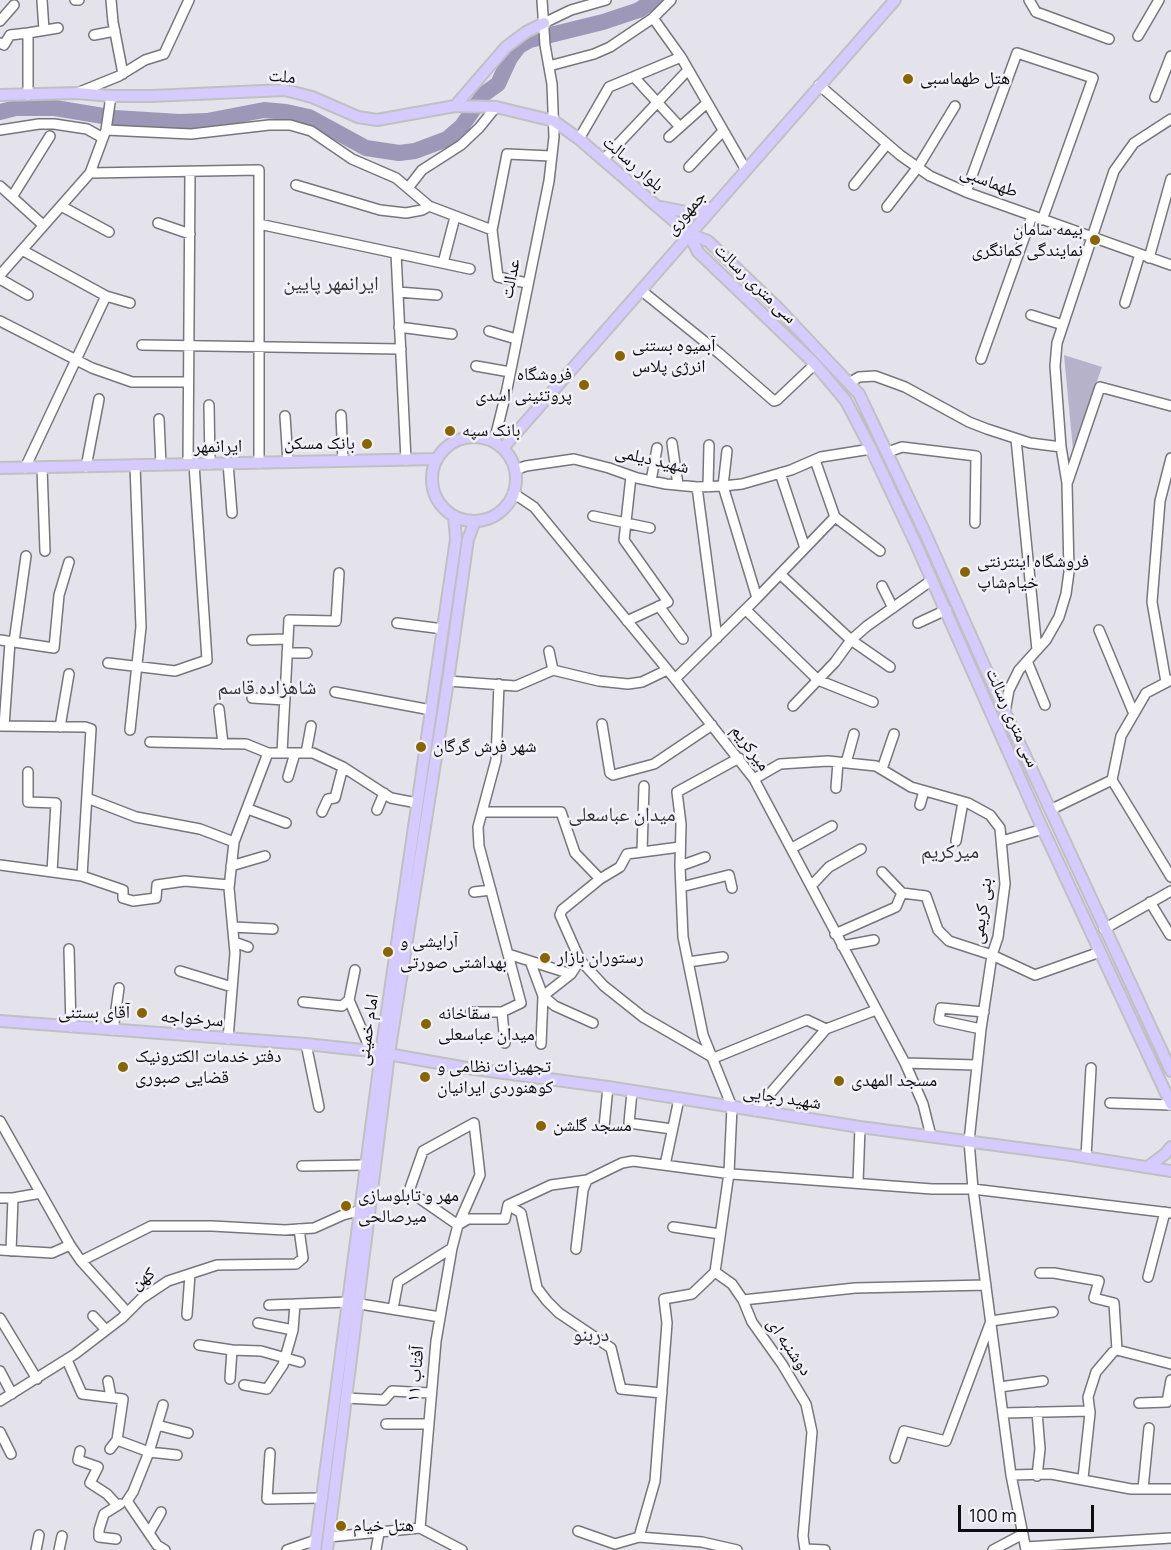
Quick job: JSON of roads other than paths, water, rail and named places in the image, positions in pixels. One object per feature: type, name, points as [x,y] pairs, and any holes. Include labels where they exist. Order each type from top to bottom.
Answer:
[{"type":"main road","name":"جمهوری","points":[[498,445],[642,291],[689,234],[895,0]]},
{"type":"main road","points":[[455,106],[506,47],[526,32],[544,27]]},
{"type":"main road","name":"ملت","points":[[0,95],[77,93],[111,96],[285,90],[312,97],[358,117],[377,120],[455,106],[493,107],[554,121]]},
{"type":"main road","name":"بلوار رسالت","points":[[554,121],[579,139],[689,234]]},
{"type":"main road","points":[[656,205],[691,213],[701,212],[715,205]]},
{"type":"main road","name":"سی متری رسالت","points":[[689,234],[698,252],[815,363],[846,401],[872,449],[933,580],[1043,829],[1171,1104]]},
{"type":"main road","name":"سی متری رسالت","points":[[689,234],[708,241],[778,308],[859,394],[888,452],[1104,929],[1170,1068]]},
{"type":"main road","points":[[472,437],[498,445],[510,456],[515,470],[513,493],[504,507],[496,514],[475,521],[454,516],[438,501],[434,491],[433,469],[437,459],[452,443],[462,439],[472,437]]},
{"type":"main road","name":"ایرانمهر","points":[[0,468],[437,459]]},
{"type":"main road","name":"امام خمینی","points":[[365,1209],[366,1165],[380,1053],[456,539],[454,516]]},
{"type":"main road","name":"امام خمینی","points":[[327,1550],[346,1398],[380,1053],[448,681],[468,539],[475,521]]},
{"type":"main road","points":[[914,540],[926,535]]},
{"type":"main road","points":[[1134,1024],[1147,1017]]},
{"type":"main road","name":"سرخواجه","points":[[0,1021],[306,1044],[380,1053]]},
{"type":"main road","name":"شهید رجایی","points":[[380,1053],[860,1127],[1086,1157],[1171,1171]]},
{"type":"main road","points":[[1149,1166],[1165,1154],[1171,1146]]},
{"type":"main road","name":"امام خمینی","points":[[316,1542],[321,1498],[354,1303]]},
{"type":"main road","points":[[316,1542],[329,1537]]},
{"type":"street","points":[[42,0],[44,30]]},
{"type":"street","points":[[111,0],[123,74]]},
{"type":"street","points":[[77,93],[123,74],[145,60],[164,54],[189,0]]},
{"type":"street","name":"عدالت","points":[[498,445],[516,339],[549,181],[554,121],[542,0]]},
{"type":"street","points":[[544,27],[571,5],[606,0]]},
{"type":"street","points":[[549,66],[594,54],[610,47],[653,18],[671,0]]},
{"type":"street","points":[[1029,0],[1036,12],[1109,39]]},
{"type":"street","points":[[1138,36],[1159,0]]},
{"type":"street","points":[[0,21],[14,5]]},
{"type":"street","points":[[653,18],[681,57],[746,171]]},
{"type":"street","points":[[0,43],[4,45],[10,35],[58,28]]},
{"type":"street","points":[[94,35],[115,31]]},
{"type":"street","points":[[28,33],[28,95]]},
{"type":"street","points":[[966,192],[1017,53],[1093,78],[981,358]]},
{"type":"street","points":[[1155,97],[1171,56]]},
{"type":"street","points":[[579,139],[609,87],[681,57]]},
{"type":"street","points":[[603,160],[688,70]]},
{"type":"street","points":[[634,77],[680,127]]},
{"type":"street","name":"طهماسبی","points":[[819,85],[887,144],[930,176],[966,192],[1171,266]]},
{"type":"street","points":[[28,295],[0,277],[90,173],[105,132],[111,96]]},
{"type":"street","points":[[669,137],[707,103]]},
{"type":"street","points":[[887,207],[918,167],[955,106]]},
{"type":"street","points":[[408,188],[422,170],[461,145],[479,128],[493,107]]},
{"type":"street","points":[[1005,712],[1009,690],[1019,670],[1046,640],[1059,617],[1070,572],[1067,483],[1060,447],[1055,366],[1057,343],[1114,171],[1134,143],[1171,119]]},
{"type":"street","points":[[0,130],[54,124],[105,132],[190,134],[269,125],[290,125],[311,131],[352,159],[396,178],[429,206],[492,230]]},
{"type":"street","points":[[689,167],[723,131]]},
{"type":"street","points":[[12,197],[50,136]]},
{"type":"street","points":[[854,185],[887,144]]},
{"type":"street","points":[[527,283],[498,278],[492,230],[507,154],[551,156]]},
{"type":"street","points":[[90,173],[259,170],[259,463]]},
{"type":"street","points":[[108,663],[175,671],[207,660],[191,464],[188,382],[190,172]]},
{"type":"street","points":[[1125,303],[1145,256],[1171,179]]},
{"type":"street","points":[[296,185],[380,210],[406,213],[429,206]]},
{"type":"street","points":[[0,186],[44,225]]},
{"type":"street","points":[[61,206],[109,232]]},
{"type":"street","points":[[443,263],[455,217]]},
{"type":"street","points":[[158,223],[190,234]]},
{"type":"street","points":[[260,224],[470,269]]},
{"type":"street","points":[[22,250],[106,296],[130,303]]},
{"type":"street","points":[[396,253],[406,460]]},
{"type":"street","points":[[642,291],[774,401],[815,363]]},
{"type":"street","points":[[398,292],[437,296]]},
{"type":"street","points":[[25,468],[106,296]]},
{"type":"street","points":[[1031,315],[1063,325]]},
{"type":"street","points":[[0,321],[92,368],[132,382],[188,382]]},
{"type":"street","points":[[399,327],[452,334]]},
{"type":"street","points":[[489,331],[516,339]]},
{"type":"street","points":[[142,345],[400,350]]},
{"type":"street","points":[[476,366],[510,372]]},
{"type":"street","points":[[849,382],[860,377],[875,376],[905,387],[969,422],[1016,439],[1047,447],[1060,447]]},
{"type":"street","points":[[1067,483],[1100,387],[1171,405]]},
{"type":"street","points":[[86,467],[99,399]]},
{"type":"street","points":[[209,405],[210,464]]},
{"type":"street","points":[[341,415],[343,461]]},
{"type":"street","points":[[285,416],[288,462]]},
{"type":"street","points":[[159,419],[160,465]]},
{"type":"street","points":[[1016,439],[1037,650]]},
{"type":"street","points":[[672,443],[678,485]]},
{"type":"street","points":[[708,487],[709,445]]},
{"type":"street","points":[[888,452],[902,447],[976,456],[975,523]]},
{"type":"street","points":[[651,481],[657,448]]},
{"type":"street","name":"شهید دیلمی","points":[[515,470],[526,466],[574,459],[651,481],[708,487],[742,484],[780,473],[821,457],[872,449]]},
{"type":"street","points":[[727,451],[723,486],[757,598]]},
{"type":"street","points":[[1171,458],[1160,501],[1152,602],[1169,681],[1146,693],[1121,736],[1112,780],[1171,877]]},
{"type":"street","points":[[815,460],[835,517],[880,551]]},
{"type":"street","points":[[228,464],[232,513]]},
{"type":"street","points":[[130,730],[141,627],[135,465]]},
{"type":"street","points":[[42,468],[45,551]]},
{"type":"street","points":[[780,473],[805,548]]},
{"type":"street","points":[[631,476],[624,540],[664,604],[682,639]]},
{"type":"street","points":[[697,487],[717,638]]},
{"type":"street","name":"میرکریم","points":[[513,493],[534,507],[668,669],[754,779],[905,1063],[923,1104],[931,1136]]},
{"type":"street","points":[[1160,501],[1171,505]]},
{"type":"street","points":[[593,516],[650,528]]},
{"type":"street","points":[[675,679],[746,610],[835,517]]},
{"type":"street","points":[[26,556],[12,642],[2,726],[91,729],[82,876]]},
{"type":"street","points":[[0,640],[54,648],[60,595],[69,562]]},
{"type":"street","points":[[282,753],[289,620],[336,621],[339,573]]},
{"type":"street","points":[[780,574],[851,640],[890,667]]},
{"type":"street","points":[[793,706],[851,640],[867,626],[933,580]]},
{"type":"street","points":[[882,586],[893,608]]},
{"type":"street","points":[[627,621],[664,604]]},
{"type":"street","points":[[746,610],[818,680],[873,702]]},
{"type":"street","points":[[918,623],[946,610]]},
{"type":"street","points":[[398,623],[443,629]]},
{"type":"street","points":[[1099,630],[1134,714]]},
{"type":"street","points":[[252,640],[288,639]]},
{"type":"street","points":[[549,651],[553,670]]},
{"type":"street","points":[[287,652],[307,653]]},
{"type":"street","points":[[1027,661],[1045,705]]},
{"type":"street","points":[[448,681],[516,686],[553,670],[599,681],[628,684],[642,682],[668,669]]},
{"type":"street","points":[[60,727],[69,674]]},
{"type":"street","points":[[471,1012],[502,1012],[521,1004],[479,846],[478,826],[496,760],[500,684]]},
{"type":"street","points":[[335,692],[431,710]]},
{"type":"street","points":[[252,698],[285,700]]},
{"type":"street","points":[[219,709],[222,744]]},
{"type":"street","points":[[602,724],[610,773],[613,775],[654,764],[712,725]]},
{"type":"street","points":[[306,753],[311,726]]},
{"type":"street","points":[[836,788],[842,762],[855,734]]},
{"type":"street","points":[[882,769],[894,734]]},
{"type":"street","points":[[150,742],[246,744],[268,753],[313,753],[343,767],[392,798],[417,802]]},
{"type":"street","points":[[228,1039],[234,942],[229,885],[234,842],[268,753]]},
{"type":"street","points":[[288,777],[295,753]]},
{"type":"street","points":[[639,1537],[653,1490],[667,1323],[664,1299],[692,1294],[715,1272],[729,1173],[732,1107],[703,1035],[683,937],[681,824],[677,792],[739,758]]},
{"type":"street","name":"بنی کریمی","points":[[754,779],[780,764],[828,761],[876,766],[911,787],[963,802],[990,815],[1000,828],[1005,884],[981,1029],[969,1141],[973,1189],[1011,1475],[1026,1548]]},
{"type":"street","points":[[322,812],[328,799],[335,798],[343,767]]},
{"type":"street","points":[[28,772],[28,802],[56,802],[52,872]]},
{"type":"street","points":[[1050,810],[1112,780]]},
{"type":"street","points":[[642,852],[644,786]]},
{"type":"street","points":[[920,806],[924,791]]},
{"type":"street","points":[[376,810],[384,794]]},
{"type":"street","points":[[87,798],[136,817],[200,829],[234,842]]},
{"type":"street","points":[[956,841],[963,802]]},
{"type":"street","points":[[248,809],[286,823]]},
{"type":"street","points":[[482,812],[561,813],[575,853],[600,879]]},
{"type":"street","points":[[792,848],[832,826]]},
{"type":"street","points":[[1002,842],[1043,829]]},
{"type":"street","points":[[680,847],[627,854],[620,867],[600,879],[560,912],[580,960],[604,986],[643,1017],[714,1058]]},
{"type":"street","points":[[812,885],[829,867],[861,849]]},
{"type":"street","points":[[231,866],[264,856]]},
{"type":"street","points":[[680,866],[705,857]]},
{"type":"street","points":[[0,865],[82,876],[123,890],[123,898],[133,901],[156,898],[157,885],[185,881],[229,885]]},
{"type":"street","points":[[882,872],[902,893],[926,896],[938,930],[949,941],[992,955],[1035,975],[1100,952]]},
{"type":"street","points":[[681,887],[729,875],[732,888]]},
{"type":"street","points":[[474,892],[491,890]]},
{"type":"street","points":[[1104,929],[1171,891]]},
{"type":"street","points":[[835,934],[896,907],[902,893]]},
{"type":"street","points":[[1150,902],[1170,935]]},
{"type":"street","points":[[232,927],[273,929]]},
{"type":"street","points":[[842,946],[874,940]]},
{"type":"street","points":[[234,942],[248,947]]},
{"type":"street","points":[[69,949],[71,1027]]},
{"type":"street","points":[[508,954],[571,974]]},
{"type":"street","points":[[688,962],[723,957]]},
{"type":"street","points":[[543,996],[571,974],[580,960]]},
{"type":"street","points":[[530,961],[543,996],[541,1044]]},
{"type":"street","points":[[303,1002],[342,1006],[349,1000],[355,970]]},
{"type":"street","points":[[180,971],[232,987]]},
{"type":"street","points":[[113,1030],[119,988]]},
{"type":"street","points":[[543,996],[555,1006],[593,1023]]},
{"type":"street","points":[[349,1000],[380,1053]]},
{"type":"street","points":[[981,1029],[939,1020],[941,1008],[984,1012]]},
{"type":"street","points":[[754,1111],[826,1029],[876,1010]]},
{"type":"street","points":[[502,1012],[505,1043]]},
{"type":"street","points":[[714,1058],[807,1020],[826,1029]]},
{"type":"street","points":[[306,1044],[318,1107]]},
{"type":"street","points":[[905,1063],[976,1065]]},
{"type":"street","points":[[1086,1157],[1091,1068]]},
{"type":"street","points":[[604,1127],[608,1087]]},
{"type":"street","points":[[632,1092],[629,1123],[672,1129]]},
{"type":"street","points":[[665,1165],[679,1099]]},
{"type":"street","points":[[1110,1104],[1171,1104]]},
{"type":"street","points":[[0,1121],[70,1245],[81,1261],[127,1312]]},
{"type":"street","name":"آفتاب ۱۱","points":[[420,1528],[430,1392],[440,1317],[458,1225],[480,1175],[474,1123],[423,1150],[409,1191],[458,1225]]},
{"type":"street","points":[[858,1183],[860,1127]]},
{"type":"street","points":[[508,1205],[550,1185],[587,1180],[622,1163],[633,1161],[729,1173],[835,1182],[932,1189],[973,1189],[1168,1213],[1148,1277]]},
{"type":"street","points":[[302,1166],[366,1165]]},
{"type":"street","points":[[576,1249],[583,1190],[587,1180]]},
{"type":"street","points":[[0,1198],[41,1193]]},
{"type":"street","points":[[11,1251],[13,1198]]},
{"type":"street","points":[[458,1225],[468,1219],[505,1219],[508,1205]]},
{"type":"street","points":[[508,1205],[521,1213],[537,1288],[547,1301],[559,1313],[611,1348],[621,1389],[662,1393]]},
{"type":"street","points":[[81,1261],[151,1226],[298,1229],[314,1227],[365,1209]]},
{"type":"street","points":[[673,1227],[720,1234]]},
{"type":"street","name":"کهن","points":[[0,1401],[67,1360],[141,1299],[168,1281],[218,1265],[296,1264],[303,1258],[298,1229]]},
{"type":"street","points":[[0,1250],[52,1253],[70,1245]]},
{"type":"street","points":[[393,1309],[398,1282],[452,1248]]},
{"type":"street","name":"دوشنبه ای","points":[[715,1272],[732,1284],[743,1300],[752,1322],[782,1364],[806,1404],[812,1432],[803,1536],[805,1549]]},
{"type":"street","points":[[1040,1273],[1054,1273],[1099,1281],[1094,1298],[1114,1303],[1117,1350]]},
{"type":"street","points":[[186,1316],[190,1274]]},
{"type":"street","points":[[743,1300],[855,1288],[986,1285]]},
{"type":"street","points":[[269,1305],[354,1303],[440,1317]]},
{"type":"street","points":[[244,1385],[267,1389],[283,1365],[293,1330],[295,1304]]},
{"type":"street","points":[[896,1458],[904,1431],[946,1441],[991,1321],[1053,1312]]},
{"type":"street","points":[[93,1316],[106,1330]]},
{"type":"street","points":[[0,1317],[37,1379]]},
{"type":"street","points":[[258,1323],[293,1330]]},
{"type":"street","points":[[199,1345],[231,1350],[261,1351],[300,1362]]},
{"type":"street","points":[[230,1379],[231,1350]]},
{"type":"street","points":[[1083,1479],[1090,1411],[1088,1397],[1096,1372],[1117,1350],[1171,1364]]},
{"type":"street","points":[[67,1360],[82,1394],[123,1399],[117,1440],[110,1449]]},
{"type":"street","points":[[0,1371],[12,1394]]},
{"type":"street","points":[[1139,1403],[1169,1402],[1171,1380]]},
{"type":"street","points":[[108,1381],[111,1397]]},
{"type":"street","points":[[1000,1388],[1043,1381]]},
{"type":"street","points":[[346,1398],[384,1400],[392,1392],[430,1392]]},
{"type":"street","points":[[116,1539],[99,1537],[104,1514],[127,1501],[133,1492],[149,1452],[163,1405]]},
{"type":"street","points":[[1003,1413],[1090,1411]]},
{"type":"street","points":[[1037,1412],[1040,1449],[1037,1476]]},
{"type":"street","points":[[386,1424],[429,1424]]},
{"type":"street","points":[[157,1425],[188,1433]]},
{"type":"street","points":[[1143,1489],[1149,1428]]},
{"type":"street","points":[[0,1432],[12,1454]]},
{"type":"street","points":[[117,1440],[149,1452],[177,1455]]},
{"type":"street","points":[[80,1451],[78,1460],[98,1467],[90,1483],[107,1494],[117,1505]]},
{"type":"street","points":[[270,1453],[267,1499],[321,1498]]},
{"type":"street","points":[[1011,1475],[1051,1474],[1131,1489],[1171,1489]]},
{"type":"street","points":[[127,1501],[159,1548]]},
{"type":"street","points":[[149,1533],[161,1512]]},
{"type":"street","points":[[329,1537],[420,1528],[462,1550]]},
{"type":"street","points":[[578,1531],[615,1544],[639,1537],[702,1542],[737,1550]]},
{"type":"street","points":[[376,1550],[379,1533]]},
{"type":"street","points":[[993,1550],[1023,1534]]},
{"type":"street","points":[[36,1550],[39,1535]]},
{"type":"street","points":[[59,1550],[62,1536]]},
{"type":"street","points":[[1026,1548],[1171,1538]]},
{"type":"street","points":[[287,1550],[316,1542]]},
{"type":"street","points":[[805,1549],[825,1550]]},
{"type":"waterway","points":[[0,112],[16,108],[55,108],[115,118],[179,122],[207,121],[264,110],[286,112],[309,117],[366,148],[399,153],[415,151],[447,139],[462,126],[484,94],[498,84],[510,58],[519,46],[530,40],[603,22],[639,10],[654,0]]},
{"type":"place","name":"هتل طهماسبی","points":[[908,79]]},
{"type":"place","name":"بیمه سامان نمایندگی کمانگری","points":[[1095,240]]},
{"type":"place","name":"آبمیوه بستنی انرژی پلاس","points":[[620,356]]},
{"type":"place","name":"فروشگاه پروتئینی اسدی","points":[[584,385]]},
{"type":"place","name":"بانک سپه","points":[[450,431]]},
{"type":"place","name":"بانک مسکن","points":[[367,444]]},
{"type":"place","name":"فروشگاه اینترنتی خیام‌شاپ","points":[[965,572]]},
{"type":"place","name":"شهر فرش گرگان","points":[[421,747]]},
{"type":"place","name":"آرایشی و بهداشتی صورتی","points":[[388,952]]},
{"type":"place","name":"رستوران بازار","points":[[545,958]]},
{"type":"place","name":"آقای بستنی","points":[[142,1013]]},
{"type":"place","name":"سقاخانه میدان عباسعلی","points":[[426,1024]]},
{"type":"place","name":"دفتر خدمات الکترونیک قضایی صبوری","points":[[123,1067]]},
{"type":"place","name":"تجهیزات نظامی و کوهنوردی ایرانیان","points":[[425,1077]]},
{"type":"place","name":"مسجد المهدی","points":[[839,1081]]},
{"type":"place","name":"مسجد گلشن","points":[[541,1126]]},
{"type":"place","name":"مهر و تابلوسازی میرصالحی","points":[[346,1206]]},
{"type":"place","name":"هتل خیام","points":[[341,1526]]},
{"type":"district","name":"ایرانمهر پایین","points":[[331,284]]},
{"type":"district","name":"شاهزاده قاسم","points":[[267,688]]},
{"type":"district","name":"میدان عباسعلی","points":[[622,815]]},
{"type":"district","name":"میرکریم","points":[[950,852]]},
{"type":"district","name":"دربنو","points":[[591,1335]]}]
